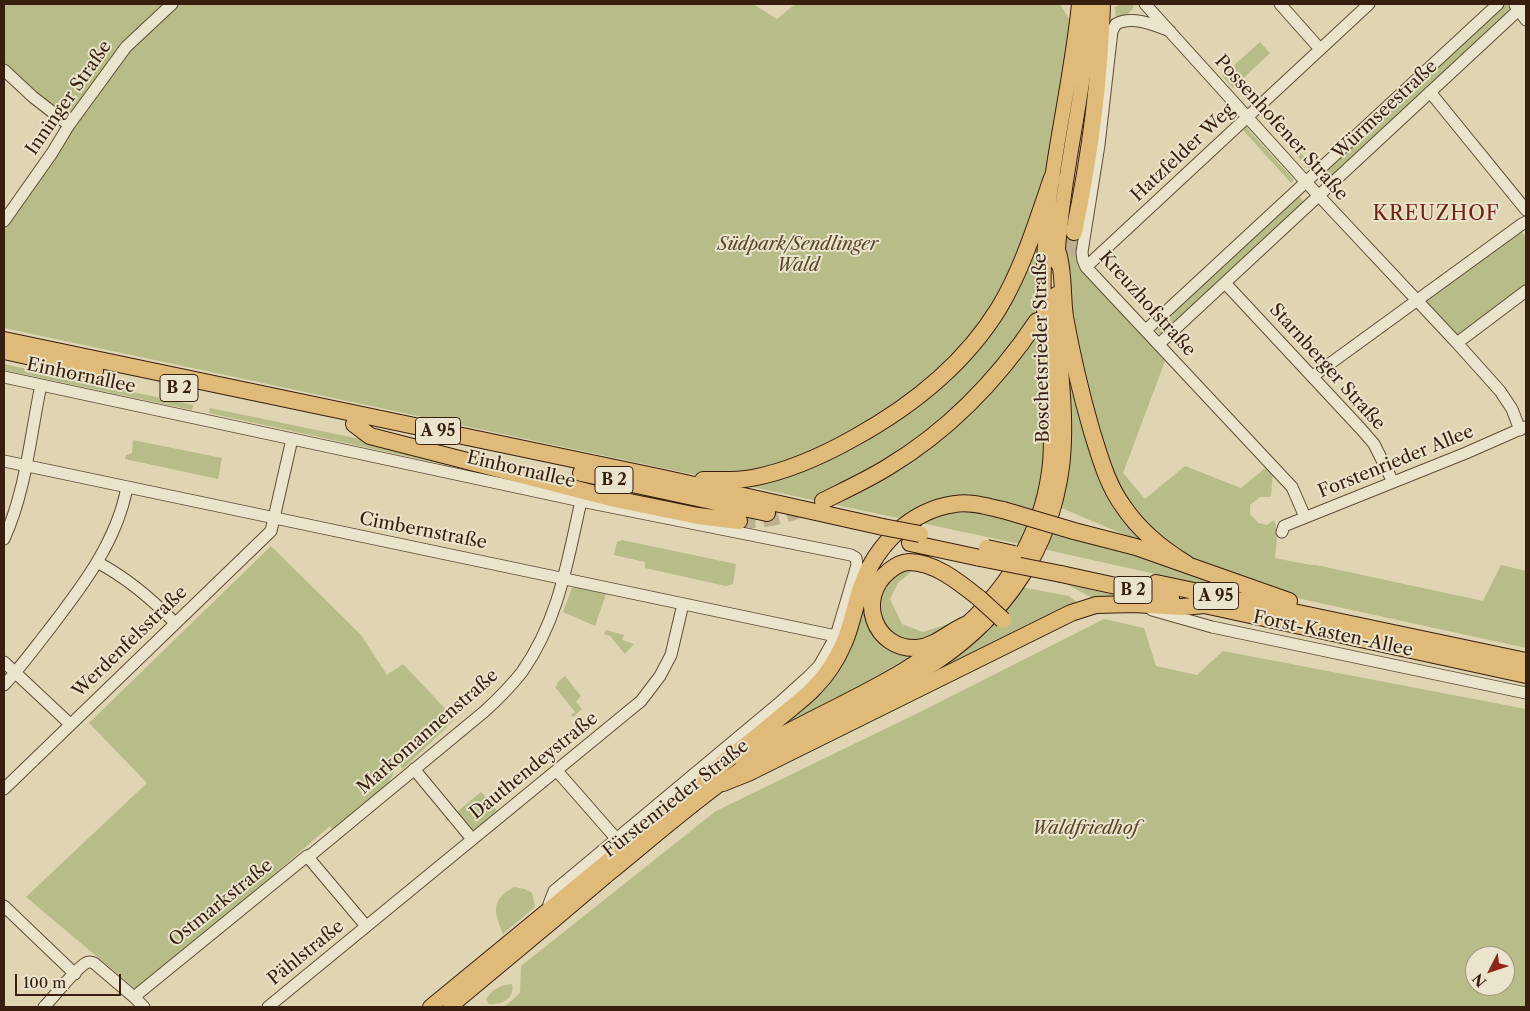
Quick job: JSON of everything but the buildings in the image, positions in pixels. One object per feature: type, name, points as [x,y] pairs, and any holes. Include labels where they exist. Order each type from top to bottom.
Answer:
[{"type":"highway","points":[[1074,232],[1091,144],[1098,84],[1102,4]]},
{"type":"highway","points":[[663,478],[728,481],[789,469],[828,452],[872,428],[922,395],[961,358],[999,307],[1021,264],[1052,178]]},
{"type":"highway","points":[[1058,253],[1062,265],[1061,281],[1065,315],[1075,367],[1105,471],[1114,491],[1132,519],[1171,554],[1187,564]]},
{"type":"highway","points":[[823,501],[888,467],[919,446],[961,412],[1005,364],[1037,321]]},
{"type":"highway","name":"A 95","points":[[4,340],[663,478],[915,539],[1065,570],[1365,626],[1526,661]]},
{"type":"highway","name":"B 2","points":[[4,352],[879,531]]},
{"type":"highway","points":[[354,424],[370,436],[615,499],[680,513],[726,521],[739,521]]},
{"type":"highway","points":[[702,776],[712,772],[747,745],[815,688],[833,665],[845,643],[862,584],[870,566],[882,548],[898,530],[923,514],[956,503],[1004,510],[1136,547],[1276,598],[1344,616],[1365,626]]},
{"type":"highway","points":[[965,625],[952,631],[932,645],[916,648],[898,645],[884,636],[875,624],[871,599],[875,587],[883,576],[894,567],[908,562],[928,566],[950,576],[979,598],[1003,620],[1016,640]]},
{"type":"highway","name":"B 2","points":[[1065,570],[1205,605]]},
{"type":"highway","points":[[723,782],[748,773],[1071,613],[1096,605],[1134,604],[1182,607],[1205,605]]},
{"type":"highway","name":"A 95","points":[[1205,605],[1526,675]]},
{"type":"main road","name":"Boschetsrieder Straße","points":[[1005,591],[1037,522],[1045,496],[1050,463],[1051,415],[1044,293],[1044,247],[1052,178],[1079,4]]},
{"type":"main road","name":"Boschetsrieder Straße","points":[[1005,591],[1028,568],[1048,527],[1056,500],[1062,465],[1063,416],[1056,302],[1058,253],[1064,191],[1089,39],[1092,4]]},
{"type":"main road","name":"Fürstenrieder Straße","points":[[450,1007],[465,987],[549,909],[620,844],[702,776],[891,677],[929,654],[965,625],[982,608],[1005,591]]},
{"type":"main road","name":"Fürstenrieder Straße","points":[[430,1007],[465,987],[723,782],[761,756],[935,664],[987,622],[1005,591]]},
{"type":"street","name":"Inninger Straße","points":[[4,221],[69,125],[126,47],[172,4]]},
{"type":"street","points":[[1102,22],[1105,12],[1113,4]]},
{"type":"street","name":"Possenhofener Straße","points":[[1127,21],[1143,4],[1170,31],[1306,182],[1500,391],[1523,428]]},
{"type":"street","points":[[1280,4],[1320,49]]},
{"type":"street","name":"Hatzfelder Weg","points":[[1086,267],[1369,4]]},
{"type":"street","name":"Würmseestraße","points":[[1146,330],[1498,4]]},
{"type":"street","points":[[1519,6],[1526,20]]},
{"type":"street","name":"Würmseestraße","points":[[1159,344],[1430,92],[1519,6]]},
{"type":"street","points":[[1127,21],[1154,25],[1170,31]]},
{"type":"street","name":"Kreuzhofstraße","points":[[1127,21],[1116,24],[1112,31],[1099,145],[1082,252],[1083,260],[1086,267],[1292,487],[1305,517]]},
{"type":"street","points":[[5,75],[69,125]]},
{"type":"street","points":[[1430,92],[1526,210]]},
{"type":"street","points":[[1313,376],[1417,300],[1525,225]]},
{"type":"street","name":"Starnberger Straße","points":[[1225,283],[1374,444],[1393,482]]},
{"type":"street","points":[[1457,343],[1526,291]]},
{"type":"street","name":"Einhornallee","points":[[4,377],[581,502],[851,555],[856,558]]},
{"type":"street","points":[[4,540],[14,518],[27,466],[41,385]]},
{"type":"street","name":"Forstenrieder Allee","points":[[1282,532],[1284,526],[1523,428]]},
{"type":"street","name":"Werdenfelsstraße","points":[[4,789],[271,531],[292,439]]},
{"type":"street","name":"Cimbernstraße","points":[[4,461],[836,636]]},
{"type":"street","points":[[4,685],[16,673],[72,600],[97,562],[123,508],[127,487]]},
{"type":"street","name":"Markomannenstraße","points":[[308,856],[485,711],[521,673],[547,629],[554,612],[564,578],[581,502]]},
{"type":"street","name":"Fürstenrieder Straße","points":[[702,776],[818,666],[836,636],[856,565],[856,558]]},
{"type":"street","points":[[97,562],[135,585],[175,623]]},
{"type":"street","name":"Dauthendeystraße","points":[[366,926],[638,704],[660,676],[671,655],[683,604]]},
{"type":"street","name":"Forst-Kasten-Allee","points":[[1134,604],[1212,627],[1526,693]]},
{"type":"street","points":[[4,662],[70,724]]},
{"type":"street","points":[[414,769],[472,840]]},
{"type":"street","points":[[557,770],[620,844]]},
{"type":"street","points":[[308,856],[366,926]]},
{"type":"street","name":"Ostmarkstraße","points":[[139,1004],[308,856]]},
{"type":"street","points":[[6,914],[75,974]]},
{"type":"street","name":"Pählstraße","points":[[268,1007],[366,926]]},
{"type":"street","points":[[44,1007],[86,963],[90,962],[94,963],[139,1004]]},
{"type":"green space","name":"Südpark/Sendlinger Wald","points":[[4,4],[753,4],[777,19],[795,4],[1060,4],[1072,24],[1039,236],[1037,292],[1039,347],[1045,412],[1043,461],[1037,499],[1020,544],[4,328],[4,226],[74,126],[4,64]]},
{"type":"green space","points":[[1121,4],[1134,4],[1130,12],[1116,20],[1115,7]]},
{"type":"green space","points":[[1503,4],[1506,4],[1511,10],[1324,185],[1316,177]]},
{"type":"green space","points":[[1260,42],[1270,53],[1233,88],[1222,76]]},
{"type":"green space","points":[[1263,112],[1312,165],[1308,168],[1260,115]]},
{"type":"green space","points":[[1246,127],[1294,180],[1291,183],[1243,130]]},
{"type":"green space","points":[[1297,194],[1305,203],[1162,336],[1154,328]]},
{"type":"green space","points":[[1520,229],[1526,238],[1526,287],[1458,339],[1423,300]]},
{"type":"green space","points":[[1069,236],[1082,240],[1081,268],[1165,361],[1123,473],[1145,499],[1185,466],[1241,488],[1269,465],[1273,469],[1271,497],[1260,497],[1250,505],[1250,514],[1258,523],[1267,525],[1274,520],[1277,534],[1275,558],[1483,601],[1501,565],[1526,571],[1526,648],[1297,598],[1191,558],[1165,542],[1149,528],[1116,486],[1090,402],[1069,293]]},
{"type":"green space","points":[[1063,363],[1071,365],[1084,419],[1149,545],[1059,507]]},
{"type":"green space","points":[[4,364],[193,405],[192,410],[4,370]]},
{"type":"green space","points":[[210,408],[389,445],[557,489],[209,413]]},
{"type":"green space","points":[[133,440],[222,458],[218,479],[125,459],[126,455],[132,453]]},
{"type":"green space","points":[[1054,520],[1245,594],[1043,549]]},
{"type":"green space","points":[[622,540],[736,564],[733,584],[726,586],[645,568],[645,562],[614,555],[617,542]]},
{"type":"green space","points":[[271,546],[361,635],[387,675],[403,664],[455,719],[403,769],[398,764],[389,782],[356,813],[333,830],[330,826],[138,991],[26,897],[147,783],[89,723]]},
{"type":"green space","points":[[912,567],[913,570],[898,583],[890,599],[902,624],[923,632],[948,624],[950,628],[918,642],[901,640],[888,631],[878,614],[880,589],[891,576]]},
{"type":"green space","points":[[1068,585],[1128,598],[1094,599]]},
{"type":"green space","points":[[575,587],[606,594],[595,626],[563,612],[572,588]]},
{"type":"green space","points":[[1021,587],[1069,596],[1079,604],[913,682]]},
{"type":"green space","points":[[862,603],[865,603],[869,622],[924,652],[852,693],[833,699],[771,734]]},
{"type":"green space","name":"Waldfriedhof","points":[[1104,619],[1144,628],[1156,666],[1197,675],[1223,651],[1526,709],[1526,1007],[504,1007],[520,993],[521,966],[716,811],[922,711]]},
{"type":"green space","points":[[606,630],[624,635],[622,640],[634,644],[625,654],[610,636],[604,634]]},
{"type":"green space","points":[[565,676],[581,696],[576,702],[582,709],[573,717],[571,715],[575,712],[555,687]]},
{"type":"green space","points":[[481,792],[498,812],[474,832],[457,812]]},
{"type":"green space","points":[[514,887],[525,889],[532,893],[535,907],[503,934],[496,913],[496,907],[501,897]]},
{"type":"green space","points":[[512,984],[512,994],[506,1000],[489,1004],[486,999],[494,990],[504,985]]},
{"type":"tunnel","points":[[1059,277],[1067,260],[1074,232]]},
{"type":"tunnel","points":[[739,521],[774,517],[807,507]]},
{"type":"district","name":"KREUZHOF","points":[[1436,214]]}]
